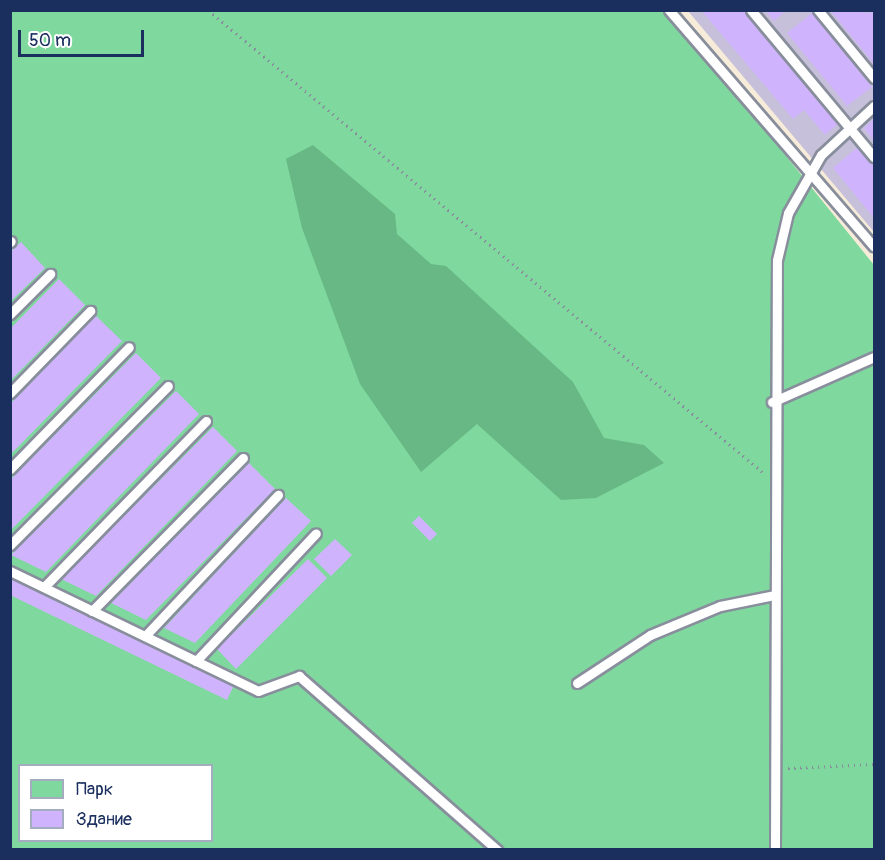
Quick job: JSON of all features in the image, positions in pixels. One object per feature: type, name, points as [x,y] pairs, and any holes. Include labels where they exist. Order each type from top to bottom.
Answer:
[{"type":"lane","points":[[669,10],[813,172],[874,248]]},
{"type":"lane","points":[[752,10],[874,157]]},
{"type":"lane","points":[[818,10],[874,78]]},
{"type":"lane","points":[[775,849],[772,402],[777,260],[788,213],[821,155],[874,106]]},
{"type":"lane","points":[[10,314],[50,274]]},
{"type":"lane","points":[[10,393],[90,311]]},
{"type":"lane","points":[[10,469],[129,347]]},
{"type":"lane","points":[[772,402],[874,357]]},
{"type":"lane","points":[[10,545],[168,386]]},
{"type":"lane","points":[[44,587],[206,421]]},
{"type":"lane","points":[[92,611],[243,458]]},
{"type":"lane","points":[[145,636],[278,495]]},
{"type":"lane","points":[[196,661],[316,533]]},
{"type":"lane","points":[[10,570],[258,691],[299,676],[498,849]]},
{"type":"lane","points":[[578,683],[650,635],[720,606],[774,595]]},
{"type":"path","points":[[208,10],[773,481]]},
{"type":"path","points":[[775,769],[874,764]]},
{"type":"shaded area","points":[[688,11],[874,11],[874,232]]},
{"type":"green space","points":[[10,11],[669,11],[874,265],[874,849],[11,849]]},
{"type":"green space","points":[[313,145],[395,214],[397,234],[431,264],[446,266],[573,382],[604,438],[644,445],[664,463],[596,498],[561,500],[477,424],[421,472],[360,384],[302,228],[286,159]]},
{"type":"building","points":[[701,10],[744,10],[839,123],[825,135],[804,110],[793,119]]},
{"type":"building","points":[[765,10],[786,10],[774,21]]},
{"type":"building","points":[[830,10],[874,13],[874,64]]},
{"type":"building","points":[[812,13],[872,87],[847,106],[787,33]]},
{"type":"building","points":[[874,119],[874,141],[864,128]]},
{"type":"building","points":[[859,146],[874,164],[874,218],[833,168]]},
{"type":"building","points":[[21,242],[45,268],[10,302],[10,252]]},
{"type":"building","points":[[59,279],[85,305],[10,381],[10,329]]},
{"type":"building","points":[[96,316],[122,341],[10,455],[10,404]]},
{"type":"building","points":[[136,353],[161,378],[10,531],[10,480]]},
{"type":"building","points":[[176,391],[199,414],[46,572],[11,555]]},
{"type":"building","points":[[213,427],[237,451],[96,596],[61,579]]},
{"type":"building","points":[[249,463],[275,489],[146,620],[111,603]]},
{"type":"building","points":[[286,498],[311,521],[195,643],[164,628]]},
{"type":"building","points":[[419,516],[437,534],[430,541],[412,523]]},
{"type":"building","points":[[335,539],[352,555],[331,576],[314,559]]},
{"type":"building","points":[[308,559],[327,578],[236,669],[217,649]]},
{"type":"building","points":[[10,577],[234,685],[227,700],[10,595]]}]
